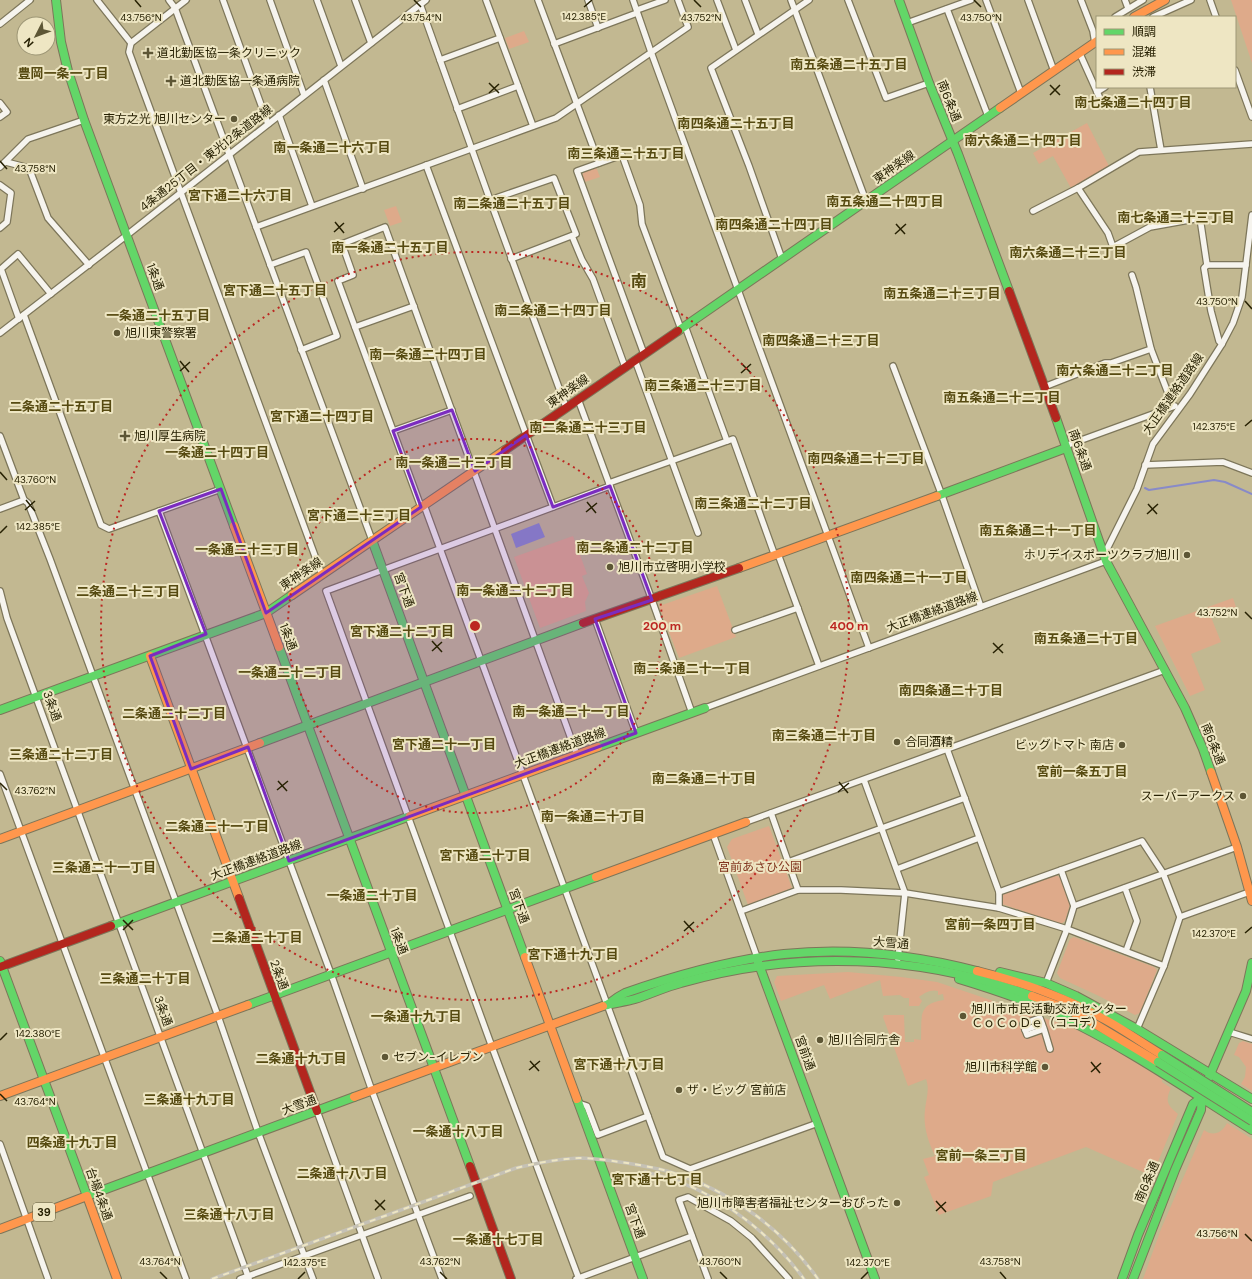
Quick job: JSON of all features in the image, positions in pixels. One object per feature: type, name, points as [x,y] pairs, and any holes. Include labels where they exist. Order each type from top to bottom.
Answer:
[{"type":"main road","name":"1条通","points":[[56,0],[68,71],[84,120],[511,1279]]},
{"type":"main road","name":"南6条通","points":[[899,0],[929,83],[958,154],[1066,447],[1106,561],[1185,708],[1203,749],[1237,847],[1251,892],[1252,901]]},
{"type":"main road","points":[[1135,16],[1147,8],[1165,0]]},
{"type":"main road","name":"東神楽線","points":[[0,710],[266,613],[475,471],[1096,42]]},
{"type":"main road","points":[[0,839],[595,619],[777,555],[1066,447]]},
{"type":"main road","name":"宮下通","points":[[372,540],[643,1279]]},
{"type":"main road","name":"2条通","points":[[150,656],[317,1111]]},
{"type":"main road","name":"大正橋連絡道路線","points":[[1,965],[176,903],[705,708]]},
{"type":"main road","points":[[0,1096],[746,822]]},
{"type":"main road","name":"大雪通","points":[[607,1005],[618,996],[680,975],[757,957],[811,952],[857,952],[970,976],[1016,990],[1060,1006],[1098,1026],[1159,1063]]},
{"type":"main road","name":"宮前通","points":[[757,957],[875,1279]]},
{"type":"main road","points":[[930,960],[966,965],[1046,983],[1076,996],[1137,1028],[1252,1099]]},
{"type":"main road","name":"大雪通","points":[[0,1228],[607,1005],[621,1004],[680,983],[760,966],[828,961],[930,960],[996,976],[1067,1001],[1103,1018],[1159,1063]]},
{"type":"main road","name":"南6条通","points":[[1133,1279],[1175,1170],[1201,1110],[1201,1098],[1210,1074],[1246,991],[1252,964]]},
{"type":"main road","name":"台場4条通","points":[[1,965],[117,1279]]},
{"type":"main road","points":[[1159,1063],[1163,1071],[1172,1058],[1169,1048]]},
{"type":"main road","points":[[1159,1063],[1201,1098],[1252,1130]]},
{"type":"main road","points":[[1159,1063],[1252,1112]]},
{"type":"main road","points":[[1159,1063],[1252,1121]]},
{"type":"main road","name":"南6条通","points":[[1122,1279],[1138,1235],[1193,1104],[1201,1098]]},
{"type":"street","points":[[1,22],[30,0]]},
{"type":"street","points":[[97,0],[131,43]]},
{"type":"street","points":[[169,0],[175,8],[230,154],[372,540]]},
{"type":"street","points":[[186,0],[131,43],[129,52],[180,194],[322,575]]},
{"type":"street","points":[[223,0],[268,124]]},
{"type":"street","points":[[270,0],[304,95]]},
{"type":"street","points":[[317,0],[341,66]]},
{"type":"street","points":[[355,0],[371,43]]},
{"type":"street","name":"4条通25丁目・東光12条道路線","points":[[0,333],[180,194],[426,0]]},
{"type":"street","points":[[486,0],[533,126]]},
{"type":"street","points":[[538,0],[599,163]]},
{"type":"street","points":[[588,0],[598,28]]},
{"type":"street","points":[[633,0],[869,648]]},
{"type":"street","points":[[554,44],[598,28],[665,0]]},
{"type":"street","points":[[256,227],[556,118],[688,27],[678,0]]},
{"type":"street","points":[[717,0],[736,50]]},
{"type":"street","points":[[745,0],[758,34]]},
{"type":"street","points":[[791,0],[866,201]]},
{"type":"street","points":[[782,259],[747,160],[711,68],[809,0]]},
{"type":"street","points":[[848,0],[886,98],[929,83]]},
{"type":"street","points":[[907,23],[971,0]]},
{"type":"street","points":[[986,0],[1021,93]]},
{"type":"street","points":[[1028,0],[1054,71]]},
{"type":"street","points":[[1081,0],[1095,30],[1096,42]]},
{"type":"street","points":[[1125,0],[1128,8]]},
{"type":"street","points":[[1116,16],[1143,0]]},
{"type":"street","points":[[1155,16],[1191,0]]},
{"type":"street","points":[[1210,0],[1216,16]]},
{"type":"street","points":[[420,4],[511,259],[566,407]]},
{"type":"street","points":[[947,9],[988,116]]},
{"type":"street","points":[[440,60],[500,38]]},
{"type":"street","points":[[1080,54],[1102,103]]},
{"type":"street","points":[[1236,73],[1252,117]]},
{"type":"street","points":[[324,80],[363,188]]},
{"type":"street","points":[[457,109],[518,86]]},
{"type":"street","points":[[1097,92],[1104,88]]},
{"type":"street","points":[[1150,88],[1161,150]]},
{"type":"street","points":[[0,103],[7,112],[0,117]]},
{"type":"street","points":[[279,115],[312,206]]},
{"type":"street","points":[[0,167],[28,140],[84,120]]},
{"type":"street","points":[[1033,211],[1078,188],[1139,152],[1252,144]]},
{"type":"street","points":[[644,354],[577,171],[622,155],[640,205],[642,224],[727,441]]},
{"type":"street","points":[[6,162],[30,168],[48,218],[89,264]]},
{"type":"street","points":[[426,165],[553,507]]},
{"type":"street","points":[[490,200],[554,178],[576,234],[511,259]]},
{"type":"street","points":[[0,185],[11,193],[7,222],[0,228]]},
{"type":"street","points":[[1078,188],[1108,233],[1114,247],[1150,227],[1200,218],[1207,265],[1204,268],[1211,311],[1219,341],[1222,344]]},
{"type":"street","name":"大正橋連絡道路線","points":[[705,708],[1106,561],[1108,547],[1137,490],[1153,444],[1190,394],[1234,323],[1242,297],[1252,215]]},
{"type":"street","points":[[577,755],[385,227],[342,244],[353,275],[338,281],[393,431],[440,549],[480,662],[663,1157],[690,1169],[818,1123]]},
{"type":"street","points":[[572,236],[582,260],[593,279],[625,367]]},
{"type":"street","points":[[270,265],[306,252],[337,336],[301,350]]},
{"type":"street","points":[[19,319],[0,269],[18,254],[51,294]]},
{"type":"street","points":[[1207,265],[1246,265]]},
{"type":"street","points":[[1132,275],[1151,349],[1173,406]]},
{"type":"street","points":[[355,327],[414,306]]},
{"type":"street","points":[[24,315],[101,525],[109,529],[221,489]]},
{"type":"street","points":[[1044,388],[1105,363],[1111,363],[1151,349]]},
{"type":"street","points":[[634,360],[698,533]]},
{"type":"street","points":[[894,366],[981,607]]},
{"type":"street","points":[[578,399],[692,713]]},
{"type":"street","points":[[1066,447],[1173,406],[1182,405]]},
{"type":"street","points":[[393,431],[452,410]]},
{"type":"street","points":[[0,436],[24,500],[28,504],[92,676],[218,1016],[258,1132],[313,1279]]},
{"type":"street","points":[[692,1236],[577,1279],[326,591],[733,439],[819,666]]},
{"type":"street","points":[[1145,465],[1223,462],[1252,473]]},
{"type":"street","points":[[0,509],[24,500]]},
{"type":"street","points":[[159,511],[206,634],[442,1279]]},
{"type":"street","name":"3条通","points":[[0,592],[7,618],[249,1278]]},
{"type":"street","points":[[735,630],[798,608]]},
{"type":"street","points":[[595,619],[636,734]]},
{"type":"street","points":[[746,822],[1165,670]]},
{"type":"street","points":[[947,749],[999,892],[999,908]]},
{"type":"street","points":[[0,774],[186,1279]]},
{"type":"street","points":[[864,780],[905,893],[900,961]]},
{"type":"street","points":[[788,862],[965,798]]},
{"type":"street","points":[[771,813],[798,890]]},
{"type":"street","name":"宮前通","points":[[713,834],[757,957]]},
{"type":"street","points":[[897,869],[980,838]]},
{"type":"street","points":[[999,892],[1142,841],[1163,873],[1180,917],[1164,966],[1137,1028]]},
{"type":"street","points":[[1074,906],[1237,847]]},
{"type":"street","points":[[1046,983],[1068,929],[1074,906],[1061,870]]},
{"type":"street","points":[[1125,888],[1137,921],[1126,951]]},
{"type":"street","points":[[741,911],[798,890],[841,890],[905,893],[999,908],[1068,929],[1164,966]]},
{"type":"street","points":[[1180,917],[1251,892]]},
{"type":"street","points":[[1043,1027],[1027,1035],[1023,1024],[1040,1018],[1043,1027],[1050,1049]]},
{"type":"street","points":[[1030,1022],[1033,1033]]},
{"type":"street","points":[[1025,1030],[1043,1027]]},
{"type":"street","points":[[1229,1032],[1252,1039]]},
{"type":"street","points":[[578,1103],[586,1106],[598,1135],[648,1116]]},
{"type":"street","name":"2条通","points":[[317,1111],[378,1279]]},
{"type":"street","points":[[0,1144],[48,1279]]},
{"type":"street","points":[[240,1279],[249,1278],[304,1256],[470,1196]]},
{"type":"street","points":[[708,1279],[679,1200],[688,1197],[731,1221],[752,1238],[789,1279]]},
{"type":"highlighted area","points":[[452,410],[475,471],[526,435],[553,507],[610,486],[652,600],[595,619],[636,733],[289,861],[248,747],[191,769],[150,656],[206,634],[159,511],[221,489],[266,613],[421,507],[393,431]]},
{"type":"green space","points":[[1231,0],[1252,0],[1252,63]]},
{"type":"green space","points":[[524,31],[529,42],[509,49],[505,38]]},
{"type":"green space","points":[[1087,123],[1110,168],[1072,190],[1053,156],[1039,164],[1033,153]]},
{"type":"green space","points":[[596,167],[600,177],[585,182],[582,175],[585,171]]},
{"type":"green space","points":[[396,206],[402,222],[390,226],[384,210]]},
{"type":"green space","points":[[573,536],[587,574],[582,576],[589,593],[585,602],[586,611],[540,628],[514,557]]},
{"type":"green space","points":[[717,586],[736,637],[679,658],[659,606]]},
{"type":"green space","points":[[1233,598],[1236,607],[1211,617],[1221,642],[1191,654],[1205,690],[1190,696],[1155,626]]},
{"type":"green space","name":"宮前あさひ公園","points":[[769,826],[792,888],[748,905],[727,847],[732,839]]},
{"type":"green space","points":[[1056,875],[1061,878],[1070,905],[1065,921],[1061,924],[1002,904],[1002,895]]},
{"type":"green space","points":[[1074,937],[1154,967],[1157,970],[1140,1013],[1135,1015],[1060,978],[1057,973],[1070,939]]},
{"type":"green space","points":[[848,972],[937,982],[1071,1027],[1113,1049],[1162,1079],[1162,1082],[1171,1088],[1168,1096],[1169,1105],[1178,1114],[1152,1176],[1086,1147],[993,1182],[991,1196],[939,1215],[924,1177],[929,1175],[923,1159],[935,1156],[925,1128],[925,1110],[928,1091],[926,1079],[908,1086],[883,1017],[884,1015],[904,1015],[905,1042],[914,1042],[914,1039],[921,1040],[922,1018],[925,1008],[935,1002],[944,1000],[943,994],[938,995],[938,991],[928,992],[919,997],[922,1001],[919,1006],[909,1006],[909,998],[904,998],[900,995],[883,996],[880,980],[830,999],[824,985],[781,1001],[774,982],[777,976]]},
{"type":"green space","points":[[1243,1041],[1252,1044],[1252,1091],[1241,1084],[1245,1077],[1246,1067],[1239,1057],[1234,1055],[1239,1043]]},
{"type":"green space","points":[[1227,1123],[1252,1139],[1252,1279],[1143,1279],[1161,1229],[1204,1130],[1211,1133],[1217,1133],[1223,1129]]},
{"type":"water","points":[[539,523],[545,537],[516,548],[511,534]]},
{"type":"waterway","points":[[1145,488],[1149,490],[1214,480],[1225,482],[1252,494]]},
{"type":"railway","points":[[212,1279],[516,1168],[563,1159],[579,1158],[591,1158],[661,1169],[701,1183],[739,1204],[757,1216],[790,1245],[818,1279]]},
{"type":"railway","points":[[645,1172],[680,1182],[698,1190],[733,1210],[779,1249],[804,1279]]},
{"type":"traffic: fast","points":[[56,0],[61,42],[68,71],[84,120],[234,526]]},
{"type":"traffic: fast","points":[[899,0],[929,83],[958,154],[1009,291]]},
{"type":"traffic: fast","points":[[678,331],[1000,108]]},
{"type":"traffic: fast","points":[[1056,418],[1106,561],[1185,708],[1203,749],[1211,772]]},
{"type":"traffic: fast","points":[[937,496],[1066,448]]},
{"type":"traffic: fast","points":[[372,540],[525,957]]},
{"type":"traffic: fast","points":[[0,710],[266,613],[292,595]]},
{"type":"traffic: fast","points":[[260,743],[583,623]]},
{"type":"traffic: fast","points":[[279,647],[470,1166]]},
{"type":"traffic: fast","points":[[598,747],[705,708]]},
{"type":"traffic: fast","points":[[111,926],[410,816]]},
{"type":"traffic: fast","points":[[248,1005],[596,877]]},
{"type":"traffic: fast","points":[[607,1005],[625,993],[684,974],[724,964],[784,954],[832,951],[881,954],[954,965],[977,971]]},
{"type":"traffic: fast","points":[[0,961],[87,1196],[354,1097]]},
{"type":"traffic: fast","points":[[603,1006],[635,999],[675,985],[725,972],[769,965],[813,962],[858,961],[902,965],[946,972],[989,982],[1032,996]]},
{"type":"traffic: fast","points":[[758,962],[875,1279]]},
{"type":"traffic: fast","points":[[1209,1077],[1246,991],[1252,963]]},
{"type":"traffic: fast","points":[[1000,972],[1046,983],[1076,996],[1137,1029],[1252,1099]]},
{"type":"traffic: fast","points":[[959,979],[1032,1004],[1082,1027],[1156,1069],[1252,1130]]},
{"type":"traffic: fast","points":[[1162,1055],[1252,1112]]},
{"type":"traffic: fast","points":[[1158,1062],[1252,1121]]},
{"type":"traffic: fast","points":[[1133,1279],[1175,1170],[1201,1110],[1202,1095]]},
{"type":"traffic: fast","points":[[1122,1279],[1138,1235],[1193,1104],[1201,1098]]},
{"type":"traffic: fast","points":[[577,1099],[643,1279]]},
{"type":"traffic: slow","points":[[1136,16],[1165,0]]},
{"type":"traffic: slow","points":[[1000,108],[1096,42]]},
{"type":"traffic: slow","points":[[292,595],[505,450]]},
{"type":"traffic: slow","points":[[739,568],[937,496]]},
{"type":"traffic: slow","points":[[234,526],[279,647]]},
{"type":"traffic: slow","points":[[150,656],[239,898]]},
{"type":"traffic: slow","points":[[0,839],[260,743]]},
{"type":"traffic: slow","points":[[410,816],[598,747]]},
{"type":"traffic: slow","points":[[1211,772],[1237,847],[1252,901]]},
{"type":"traffic: slow","points":[[596,877],[746,822]]},
{"type":"traffic: slow","points":[[525,957],[577,1099]]},
{"type":"traffic: slow","points":[[977,971],[1010,980],[1057,996],[1110,1022],[1162,1055]]},
{"type":"traffic: slow","points":[[1032,996],[1085,1018],[1158,1062]]},
{"type":"traffic: slow","points":[[0,1096],[248,1005]]},
{"type":"traffic: slow","points":[[354,1097],[603,1006]]},
{"type":"traffic: slow","points":[[0,1229],[87,1196],[117,1279]]},
{"type":"traffic: jam","points":[[1009,291],[1056,418]]},
{"type":"traffic: jam","points":[[505,450],[678,331]]},
{"type":"traffic: jam","points":[[583,623],[739,568]]},
{"type":"traffic: jam","points":[[239,898],[317,1111]]},
{"type":"traffic: jam","points":[[0,967],[111,926]]},
{"type":"traffic: jam","points":[[470,1166],[511,1279]]},
{"type":"place","name":"道北勤医協一条クリニック","points":[[148,53]]},
{"type":"place","name":"道北勤医協一条通病院","points":[[171,81]]},
{"type":"place","name":"東方之光 旭川センター","points":[[234,119]]},
{"type":"place","name":"旭川東警察署","points":[[117,333]]},
{"type":"place","name":"旭川厚生病院","points":[[125,436]]},
{"type":"place","name":"ホリデイスポーツクラブ旭川","points":[[1187,555]]},
{"type":"place","name":"旭川市立啓明小学校","points":[[610,567]]},
{"type":"place","name":"合同酒精","points":[[897,742]]},
{"type":"place","name":"ビッグトマト 南店","points":[[1122,745]]},
{"type":"place","name":"スーパーアークス","points":[[1243,796]]},
{"type":"place","name":"旭川市市民活動交流センター ＣｏＣｏＤｅ（ココデ）","points":[[963,1016]]},
{"type":"place","name":"旭川合同庁舎","points":[[820,1040]]},
{"type":"place","name":"セブン-イレブン","points":[[385,1057]]},
{"type":"place","name":"旭川市科学館","points":[[1045,1067]]},
{"type":"place","name":"ザ・ビッグ 宮前店","points":[[679,1090]]},
{"type":"place","name":"旭川市障害者福祉センターおぴった","points":[[897,1203]]},
{"type":"district","name":"南五条通二十五丁目","points":[[849,64]]},
{"type":"district","name":"豊岡一条一丁目","points":[[63,73]]},
{"type":"district","name":"南七条通二十四丁目","points":[[1133,102]]},
{"type":"district","name":"南四条通二十五丁目","points":[[736,123]]},
{"type":"district","name":"南六条通二十四丁目","points":[[1023,140]]},
{"type":"district","name":"南一条通二十六丁目","points":[[332,147]]},
{"type":"district","name":"南三条通二十五丁目","points":[[626,153]]},
{"type":"district","name":"宮下通二十六丁目","points":[[240,195]]},
{"type":"district","name":"南五条通二十四丁目","points":[[885,201]]},
{"type":"district","name":"南二条通二十五丁目","points":[[512,203]]},
{"type":"district","name":"南七条通二十三丁目","points":[[1176,217]]},
{"type":"district","name":"南四条通二十四丁目","points":[[774,224]]},
{"type":"district","name":"南一条通二十五丁目","points":[[390,247]]},
{"type":"district","name":"南六条通二十三丁目","points":[[1068,252]]},
{"type":"district","name":"南","points":[[639,281]]},
{"type":"district","name":"宮下通二十五丁目","points":[[275,290]]},
{"type":"district","name":"南五条通二十三丁目","points":[[942,293]]},
{"type":"district","name":"南二条通二十四丁目","points":[[553,310]]},
{"type":"district","name":"一条通二十五丁目","points":[[158,315]]},
{"type":"district","name":"南四条通二十三丁目","points":[[821,340]]},
{"type":"district","name":"南一条通二十四丁目","points":[[428,354]]},
{"type":"district","name":"南六条通二十二丁目","points":[[1115,370]]},
{"type":"district","name":"南三条通二十三丁目","points":[[703,385]]},
{"type":"district","name":"南五条通二十二丁目","points":[[1002,397]]},
{"type":"district","name":"二条通二十五丁目","points":[[61,406]]},
{"type":"district","name":"宮下通二十四丁目","points":[[322,416]]},
{"type":"district","name":"南二条通二十三丁目","points":[[588,427]]},
{"type":"district","name":"一条通二十四丁目","points":[[217,452]]},
{"type":"district","name":"南四条通二十二丁目","points":[[866,458]]},
{"type":"district","name":"南一条通二十三丁目","points":[[454,462]]},
{"type":"district","name":"南三条通二十二丁目","points":[[753,503]]},
{"type":"district","name":"宮下通二十三丁目","points":[[359,515]]},
{"type":"district","name":"南五条通二十一丁目","points":[[1038,530]]},
{"type":"district","name":"南二条通二十二丁目","points":[[635,547]]},
{"type":"district","name":"一条通二十三丁目","points":[[247,549]]},
{"type":"district","name":"南四条通二十一丁目","points":[[909,577]]},
{"type":"district","name":"南一条通二十二丁目","points":[[515,590]]},
{"type":"district","name":"二条通二十三丁目","points":[[128,591]]},
{"type":"district","name":"宮下通二十二丁目","points":[[402,631]]},
{"type":"district","name":"南五条通二十丁目","points":[[1086,638]]},
{"type":"district","name":"南二条通二十一丁目","points":[[692,668]]},
{"type":"district","name":"一条通二十二丁目","points":[[290,672]]},
{"type":"district","name":"南四条通二十丁目","points":[[951,690]]},
{"type":"district","name":"南一条通二十一丁目","points":[[571,711]]},
{"type":"district","name":"二条通二十二丁目","points":[[174,713]]},
{"type":"district","name":"南三条通二十丁目","points":[[824,735]]},
{"type":"district","name":"宮下通二十一丁目","points":[[444,744]]},
{"type":"district","name":"三条通二十二丁目","points":[[61,754]]},
{"type":"district","name":"宮前一条五丁目","points":[[1082,771]]},
{"type":"district","name":"南二条通二十丁目","points":[[704,778]]},
{"type":"district","name":"南一条通二十丁目","points":[[593,816]]},
{"type":"district","name":"二条通二十一丁目","points":[[217,826]]},
{"type":"district","name":"宮下通二十丁目","points":[[485,855]]},
{"type":"district","name":"三条通二十一丁目","points":[[104,867]]},
{"type":"district","name":"一条通二十丁目","points":[[372,895]]},
{"type":"district","name":"宮前一条四丁目","points":[[990,924]]},
{"type":"district","name":"二条通二十丁目","points":[[257,937]]},
{"type":"district","name":"宮下通十九丁目","points":[[573,954]]},
{"type":"district","name":"三条通二十丁目","points":[[145,978]]},
{"type":"district","name":"一条通十九丁目","points":[[416,1016]]},
{"type":"district","name":"二条通十九丁目","points":[[301,1058]]},
{"type":"district","name":"宮下通十八丁目","points":[[619,1064]]},
{"type":"district","name":"三条通十九丁目","points":[[189,1099]]},
{"type":"district","name":"一条通十八丁目","points":[[458,1131]]},
{"type":"district","name":"四条通十九丁目","points":[[72,1142]]},
{"type":"district","name":"宮前一条三丁目","points":[[981,1155]]},
{"type":"district","name":"二条通十八丁目","points":[[342,1173]]},
{"type":"district","name":"宮下通十七丁目","points":[[657,1179]]},
{"type":"district","name":"三条通十八丁目","points":[[229,1214]]},
{"type":"district","name":"一条通十七丁目","points":[[498,1239]]}]
